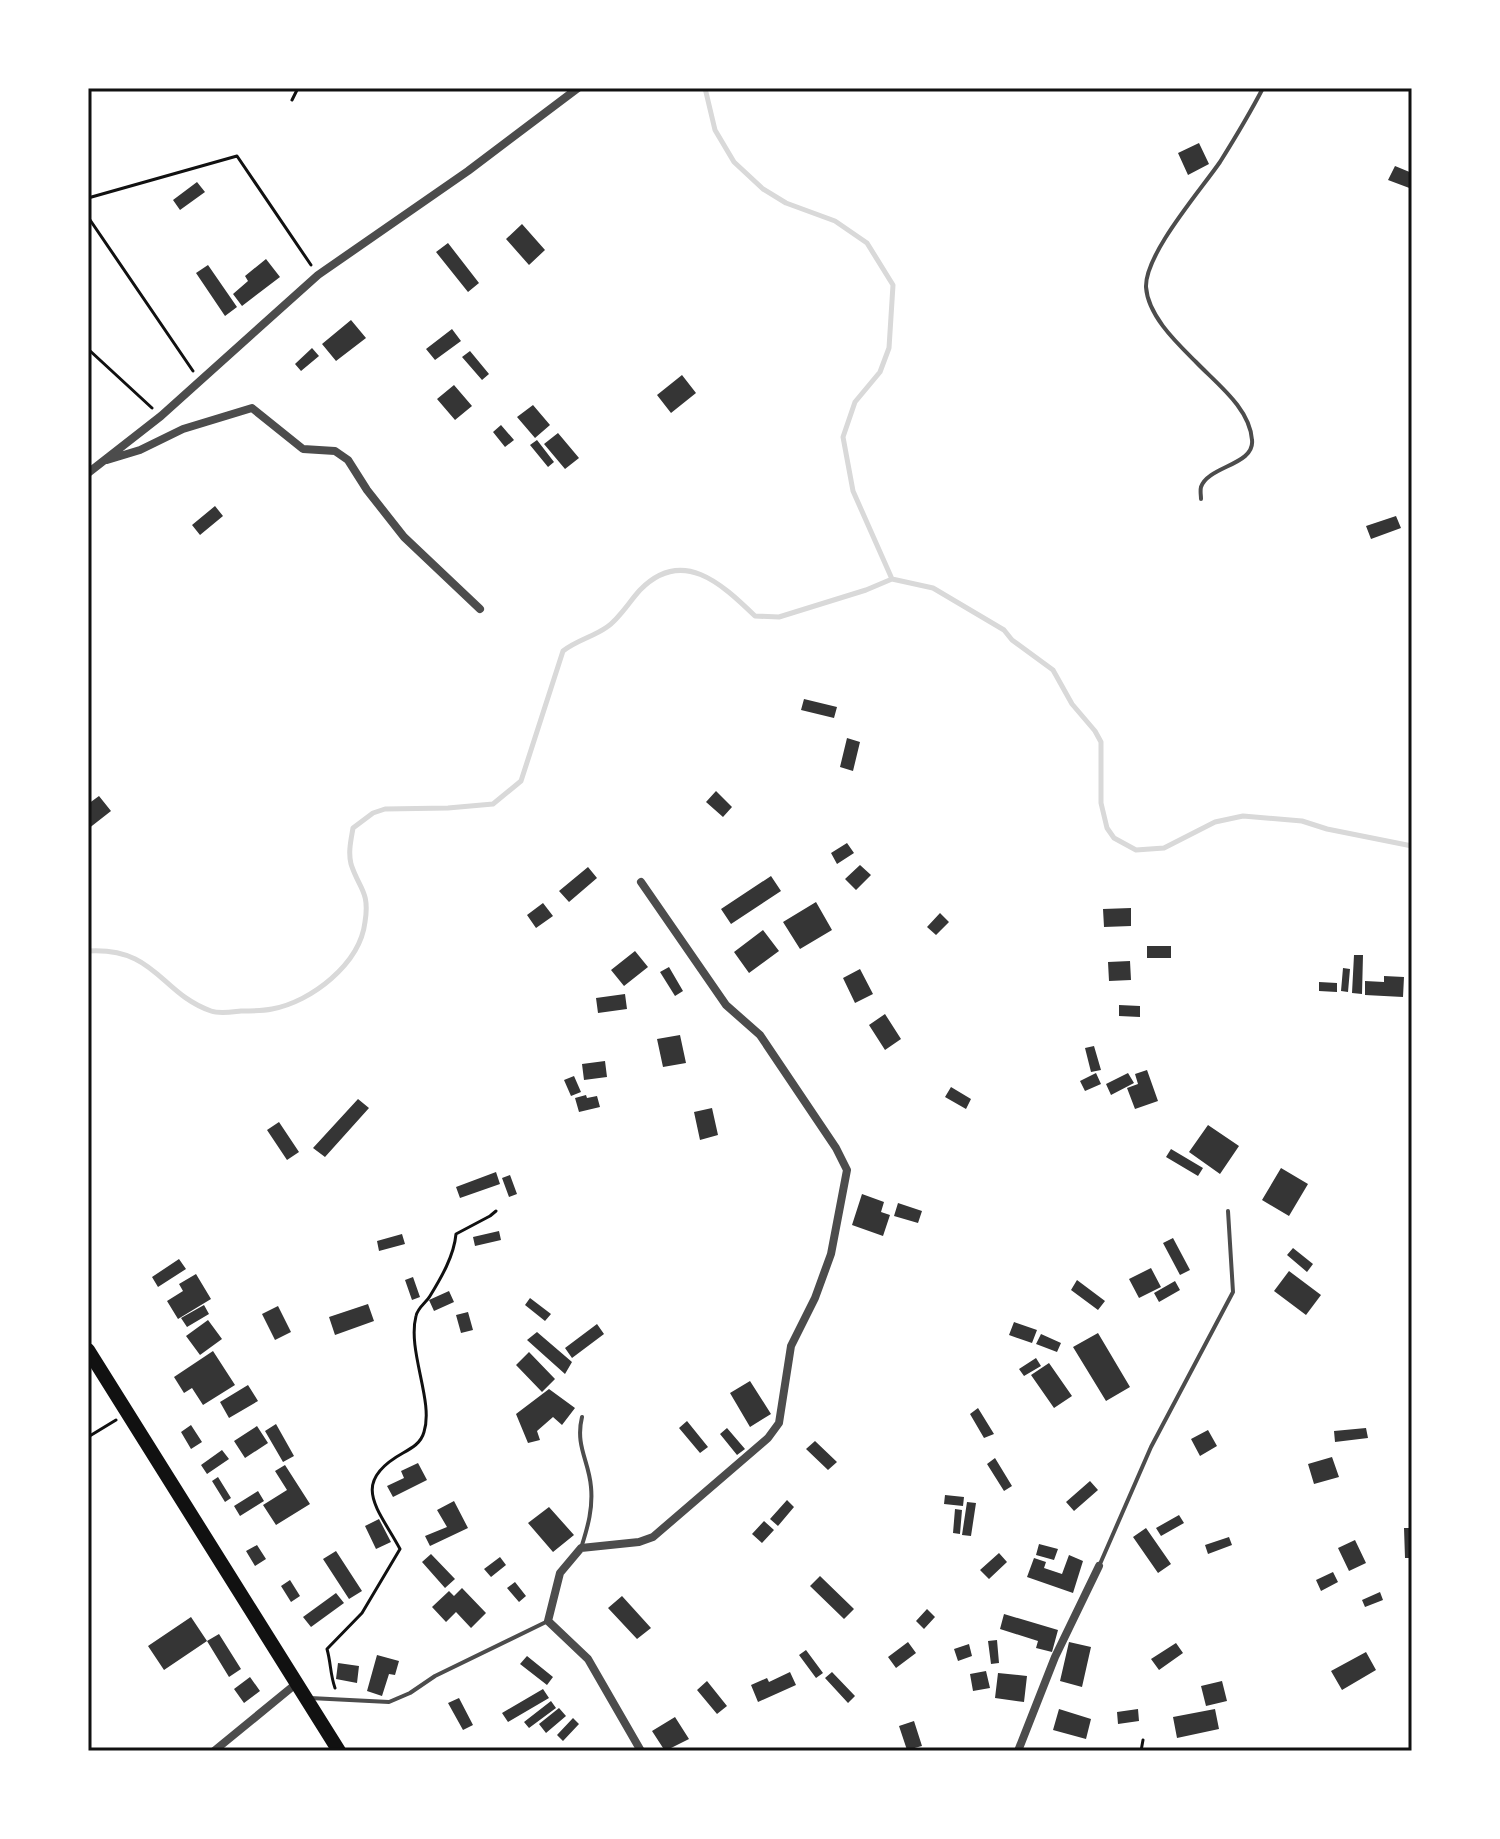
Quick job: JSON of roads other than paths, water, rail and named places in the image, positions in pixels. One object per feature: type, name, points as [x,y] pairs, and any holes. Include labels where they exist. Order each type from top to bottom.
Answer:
[{"type":"main road","points":[[88,1350],[339,1751]]},
{"type":"street","points":[[88,473],[161,416],[318,275],[468,171],[578,88]]},
{"type":"street","points":[[100,462],[140,450],[183,429],[252,408],[303,449],[335,451],[348,460],[404,537],[480,609]]},
{"type":"street","points":[[641,882],[726,1005],[760,1035],[836,1148],[847,1170],[831,1254],[815,1298],[791,1346],[779,1423],[768,1438],[653,1537],[639,1542],[581,1548],[560,1573],[548,1621],[588,1659],[641,1751]]},
{"type":"street","points":[[1018,1751],[1055,1657],[1099,1566]]},
{"type":"street","points":[[214,1751],[297,1683]]},
{"type":"lane","points":[[1201,499],[1201,487],[1208,479],[1249,453],[1253,443],[1250,429],[1236,403],[1171,338],[1149,301],[1146,286],[1148,272],[1161,246],[1221,161],[1263,88]]},
{"type":"lane","points":[[1099,1566],[1151,1447],[1233,1292],[1228,1211]]},
{"type":"lane","points":[[581,1548],[591,1516],[591,1485],[579,1431],[582,1417]]},
{"type":"lane","points":[[306,1698],[389,1702],[548,1621]]},
{"type":"waterway","points":[[705,88],[715,130],[734,162],[763,189],[786,203],[835,221],[867,243],[893,285],[889,348],[880,372],[855,402],[843,437],[853,491],[892,579]]},
{"type":"waterway","points":[[88,951],[129,956],[143,963],[194,1003],[214,1012],[272,1009],[287,1005],[317,989],[344,966],[361,938],[365,922],[365,897],[350,860],[353,828],[373,813],[385,809],[493,804],[521,781],[563,651],[607,627],[640,590],[656,577],[671,571],[700,574],[729,592],[755,616],[779,617],[892,579],[933,588],[1004,630],[1012,640],[1053,670],[1072,704],[1095,731],[1101,742],[1101,803],[1107,828],[1114,838],[1136,850],[1164,848],[1215,822],[1243,816],[1302,821],[1412,846]]}]
